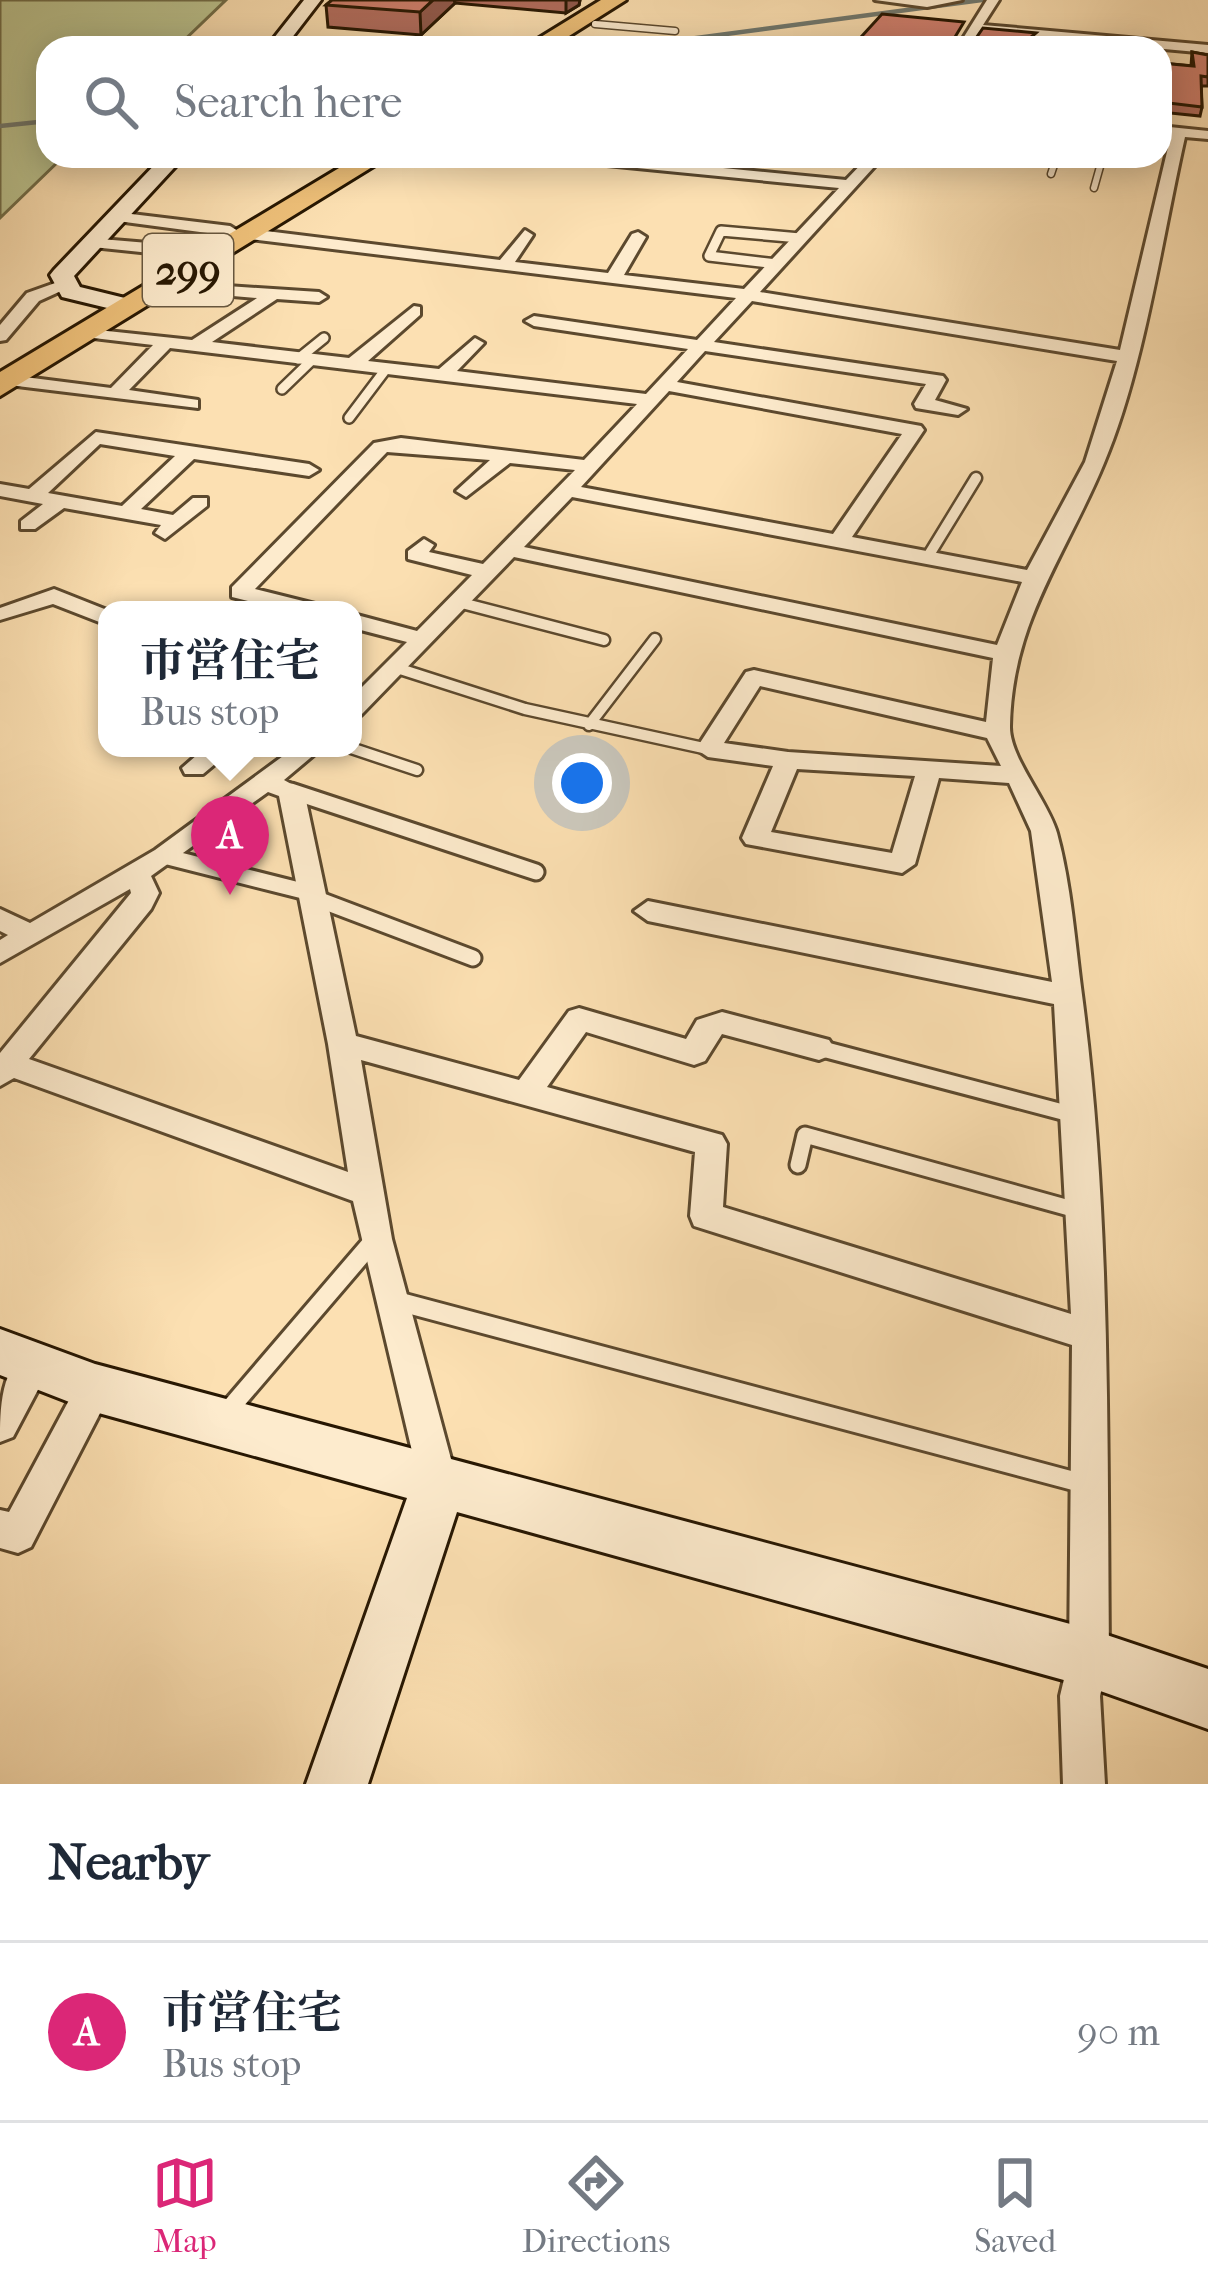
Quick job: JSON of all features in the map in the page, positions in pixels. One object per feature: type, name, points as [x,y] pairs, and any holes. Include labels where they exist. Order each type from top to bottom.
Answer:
[{"type":"highway","points":[[554,36],[616,0]]},
{"type":"highway","points":[[576,36],[636,0]]},
{"type":"highway","name":"299","points":[[240,232],[337,168]]},
{"type":"highway","name":"299","points":[[3,378],[118,304],[355,168]]},
{"type":"highway","name":"299","points":[[3,378],[86,332],[118,304]]},
{"type":"street","points":[[284,36],[313,0]]},
{"type":"street","points":[[881,0],[927,4],[956,0]]},
{"type":"street","points":[[972,36],[992,0]]},
{"type":"street","points":[[977,28],[1065,36]]},
{"type":"street","points":[[1172,46],[1208,49]]},
{"type":"street","points":[[1084,1784],[1080,1696],[1089,1658],[1089,1336],[1079,1117],[1068,996],[1044,831],[998,732],[1006,654],[1034,578],[1095,461],[1127,357],[1182,132]]},
{"type":"street","points":[[64,286],[65,267],[163,168]]},
{"type":"street","points":[[678,168],[850,185]]},
{"type":"street","points":[[362,701],[567,490],[866,168]]},
{"type":"street","points":[[115,217],[749,295],[1127,357]]},
{"type":"street","points":[[505,265],[525,236]]},
{"type":"street","points":[[613,279],[638,237]]},
{"type":"street","points":[[89,243],[160,249]]},
{"type":"street","points":[[310,260],[327,243]]},
{"type":"street","points":[[459,283],[474,262]]},
{"type":"street","points":[[0,336],[33,297],[64,286],[118,304]]},
{"type":"street","points":[[227,291],[319,298]]},
{"type":"street","points":[[193,347],[271,296]]},
{"type":"street","points":[[352,364],[414,311]]},
{"type":"street","points":[[533,321],[937,380],[923,404],[958,409]]},
{"type":"street","points":[[86,332],[443,375],[657,392],[914,430],[837,544]]},
{"type":"street","points":[[115,394],[165,343]]},
{"type":"street","points":[[443,375],[475,344]]},
{"type":"street","points":[[3,378],[191,404]]},
{"type":"street","points":[[406,435],[593,462]]},
{"type":"street","points":[[34,495],[95,438],[309,470]]},
{"type":"street","points":[[276,601],[240,592],[381,447],[401,443],[593,462]]},
{"type":"street","points":[[127,512],[191,451]]},
{"type":"street","points":[[466,491],[506,456]]},
{"type":"street","points":[[0,490],[127,512],[171,527],[200,502]]},
{"type":"street","points":[[567,490],[1034,578]]},
{"type":"street","points":[[28,526],[61,500]]},
{"type":"street","points":[[424,544],[415,555],[488,572]]},
{"type":"street","points":[[510,550],[1006,654]]},
{"type":"street","points":[[4,614],[54,596],[98,614]]},
{"type":"street","points":[[362,623],[423,639]]},
{"type":"street","points":[[998,732],[754,677],[709,749],[788,760],[1016,775]]},
{"type":"street","points":[[194,768],[209,757]]},
{"type":"street","points":[[0,953],[279,787],[303,757]]},
{"type":"street","points":[[788,760],[755,838],[902,864],[930,767]]},
{"type":"street","points":[[279,787],[311,895],[343,1044],[375,1240],[439,1485],[337,1784]]},
{"type":"street","points":[[137,873],[145,893],[141,902],[5,1069],[365,1192]]},
{"type":"street","points":[[648,910],[1068,996]]},
{"type":"street","points":[[0,919],[30,935]]},
{"type":"street","points":[[526,1094],[579,1019],[694,1053],[707,1028],[722,1023],[819,1048]]},
{"type":"street","points":[[343,1044],[711,1144],[706,1216],[1089,1336]]},
{"type":"street","points":[[0,1425],[16,1359],[95,1388],[439,1485],[1089,1658],[1208,1699]]},
{"type":"street","points":[[0,1529],[18,1534],[95,1388]]},
{"type":"lane","points":[[595,25],[675,31]]},
{"type":"lane","points":[[1051,174],[1053,168]]},
{"type":"lane","points":[[1094,188],[1100,168]]},
{"type":"lane","points":[[777,264],[709,256],[722,231],[800,238]]},
{"type":"lane","points":[[282,389],[324,338]]},
{"type":"lane","points":[[350,418],[386,369]]},
{"type":"lane","points":[[927,558],[976,478]]},
{"type":"lane","points":[[458,602],[604,640]]},
{"type":"lane","points":[[589,725],[655,639]]},
{"type":"lane","points":[[397,668],[589,725],[709,749]]},
{"type":"lane","points":[[362,752],[417,770]]},
{"type":"lane","points":[[279,787],[536,872]]},
{"type":"lane","points":[[164,856],[311,895],[472,958]]},
{"type":"lane","points":[[819,1048],[1079,1117]]},
{"type":"lane","points":[[798,1165],[805,1135],[1085,1213]]},
{"type":"lane","points":[[218,1422],[375,1240]]},
{"type":"lane","points":[[389,1299],[1090,1485]]},
{"type":"green space","points":[[0,0],[226,0],[188,36],[36,36],[36,168],[52,168],[0,218]]},
{"type":"building","points":[[332,0],[433,0],[420,12],[326,5]]},
{"type":"building","points":[[882,14],[964,22],[956,36],[862,36]]},
{"type":"building","points":[[983,28],[1036,33],[1032,36],[977,36]]},
{"type":"building","points":[[1192,52],[1208,55],[1208,77],[1201,76],[1202,107],[1172,103],[1172,64],[1194,66]]},
{"type":"waterway","points":[[711,36],[982,0]]},
{"type":"waterway","points":[[0,126],[36,122]]},
{"type":"place","name":"市営住宅","points":[[230,895]]}]
